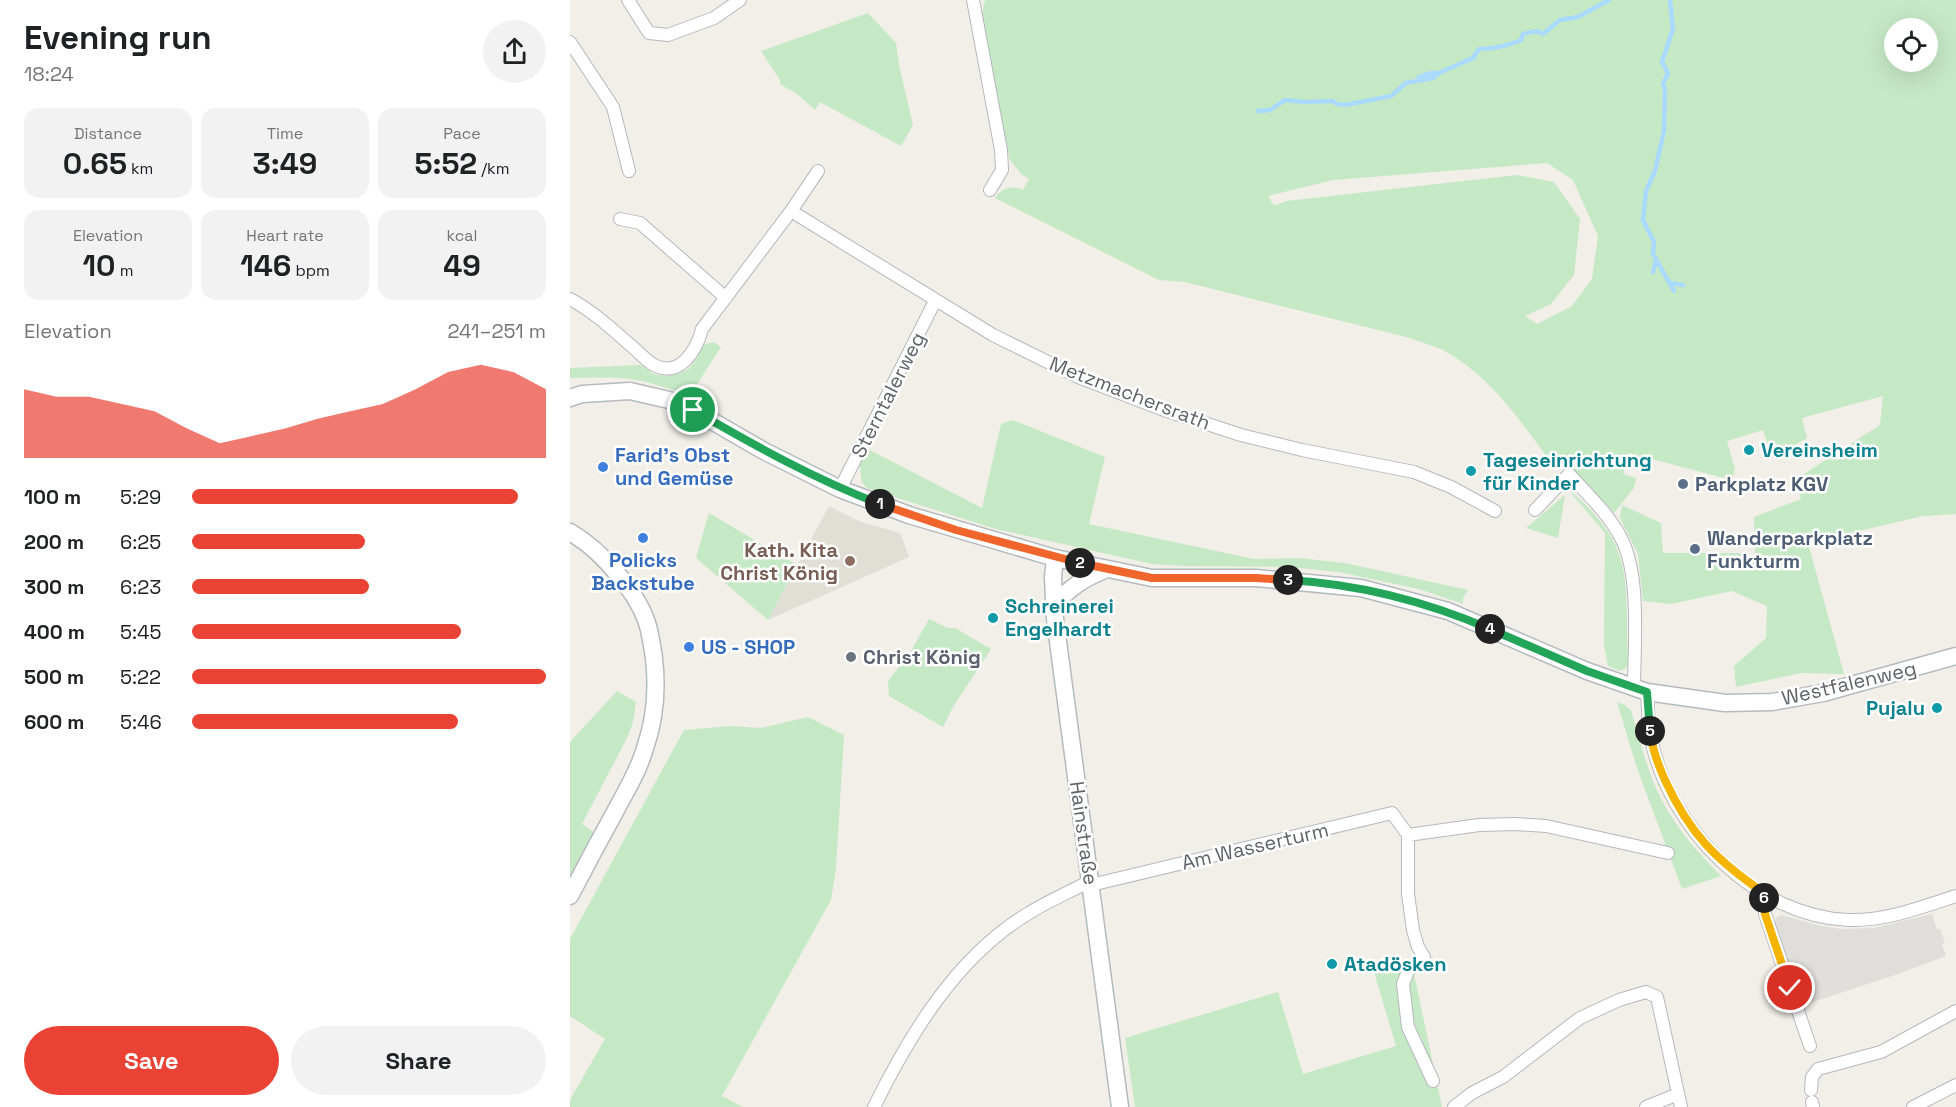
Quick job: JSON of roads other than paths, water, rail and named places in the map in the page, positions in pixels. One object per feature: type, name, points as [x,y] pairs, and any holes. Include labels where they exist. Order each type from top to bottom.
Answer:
[{"type":"street","points":[[628,0],[649,33],[668,35],[714,18],[740,0]]},
{"type":"street","points":[[973,0],[1001,150],[1002,170],[990,190]]},
{"type":"street","points":[[570,42],[613,106],[629,171]]},
{"type":"street","points":[[570,299],[601,319],[655,366],[669,368],[680,364],[690,358],[699,344],[702,329],[791,211],[818,171]]},
{"type":"street","name":"Metzmachersrath","points":[[791,211],[993,335],[1078,377],[1164,410],[1241,435],[1302,450],[1414,472],[1451,487],[1495,511]]},
{"type":"street","points":[[620,219],[640,223],[726,297]]},
{"type":"street","name":"Sterntalerweg","points":[[840,489],[935,301]]},
{"type":"street","name":"Westfalenweg","points":[[570,398],[582,394],[630,392],[669,400],[693,410],[765,451],[840,489],[909,515],[1055,558],[1152,578],[1256,578],[1361,588],[1448,611],[1587,671],[1641,690],[1725,703],[1772,702],[1823,693],[1956,656]]},
{"type":"street","points":[[1535,510],[1569,474],[1610,521],[1621,538],[1630,560],[1633,582],[1641,690],[1661,771],[1676,804],[1707,847],[1733,872],[1781,902],[1817,915],[1849,920],[1884,917],[1956,896]]},
{"type":"street","points":[[570,532],[602,558],[627,586],[636,602],[649,629],[655,695],[654,714],[645,751],[570,896]]},
{"type":"street","name":"Hainstraße","points":[[1055,558],[1053,606],[1120,1107]]},
{"type":"street","points":[[1053,606],[1072,586],[1084,578],[1107,569]]},
{"type":"street","name":"Am Wasserturm","points":[[1090,883],[1392,813],[1408,835]]},
{"type":"street","points":[[1433,1081],[1408,1028],[1403,984],[1408,971],[1424,957],[1418,947],[1412,918],[1407,858],[1408,835],[1479,825],[1546,826],[1668,853]]},
{"type":"street","points":[[874,1107],[895,1065],[933,1006],[954,979],[988,943],[1028,914],[1090,883]]},
{"type":"street","points":[[1764,893],[1765,914],[1810,1046]]},
{"type":"street","points":[[1454,1107],[1472,1093],[1503,1077],[1580,1018],[1619,1000],[1646,992],[1657,997],[1681,1107]]},
{"type":"street","points":[[1812,1100],[1812,1077],[1816,1065],[1881,1052],[1956,1011]]},
{"type":"street","points":[[1913,1107],[1956,1084]]},
{"type":"street","points":[[1646,1107],[1678,1094]]},
{"type":"waterway","points":[[1258,111],[1270,110],[1285,100],[1333,101],[1345,105],[1391,96],[1406,83],[1433,78],[1473,58],[1479,49],[1512,44],[1521,40],[1523,34],[1537,31],[1543,34],[1560,20],[1578,17],[1609,0]]},
{"type":"waterway","points":[[1670,0],[1673,29],[1662,62],[1668,73],[1663,84],[1665,90],[1664,131],[1655,171],[1646,191],[1643,220],[1654,242],[1653,254],[1674,291]]},
{"type":"waterway","points":[[1419,77],[1439,73]]},
{"type":"waterway","points":[[1653,272],[1656,260]]},
{"type":"waterway","points":[[1670,283],[1683,285]]},
{"type":"place","name":"Vereinsheim","points":[[1749,450]]},
{"type":"place","name":"Farid's Obst und Gemüse","points":[[603,467]]},
{"type":"place","name":"Tageseinrichtung für Kinder","points":[[1471,471]]},
{"type":"place","name":"Parkplatz KGV","points":[[1683,484]]},
{"type":"place","name":"Policks Backstube","points":[[643,538]]},
{"type":"place","name":"Wanderparkplatz Funkturm","points":[[1695,549]]},
{"type":"place","name":"Kath. Kita Christ König","points":[[850,561]]},
{"type":"place","name":"Schreinerei Engelhardt","points":[[993,618]]},
{"type":"place","name":"US - SHOP","points":[[689,647]]},
{"type":"place","name":"Christ König","points":[[851,657]]},
{"type":"place","name":"Pujalu","points":[[1937,708]]},
{"type":"place","name":"Atadösken","points":[[1332,964]]}]
